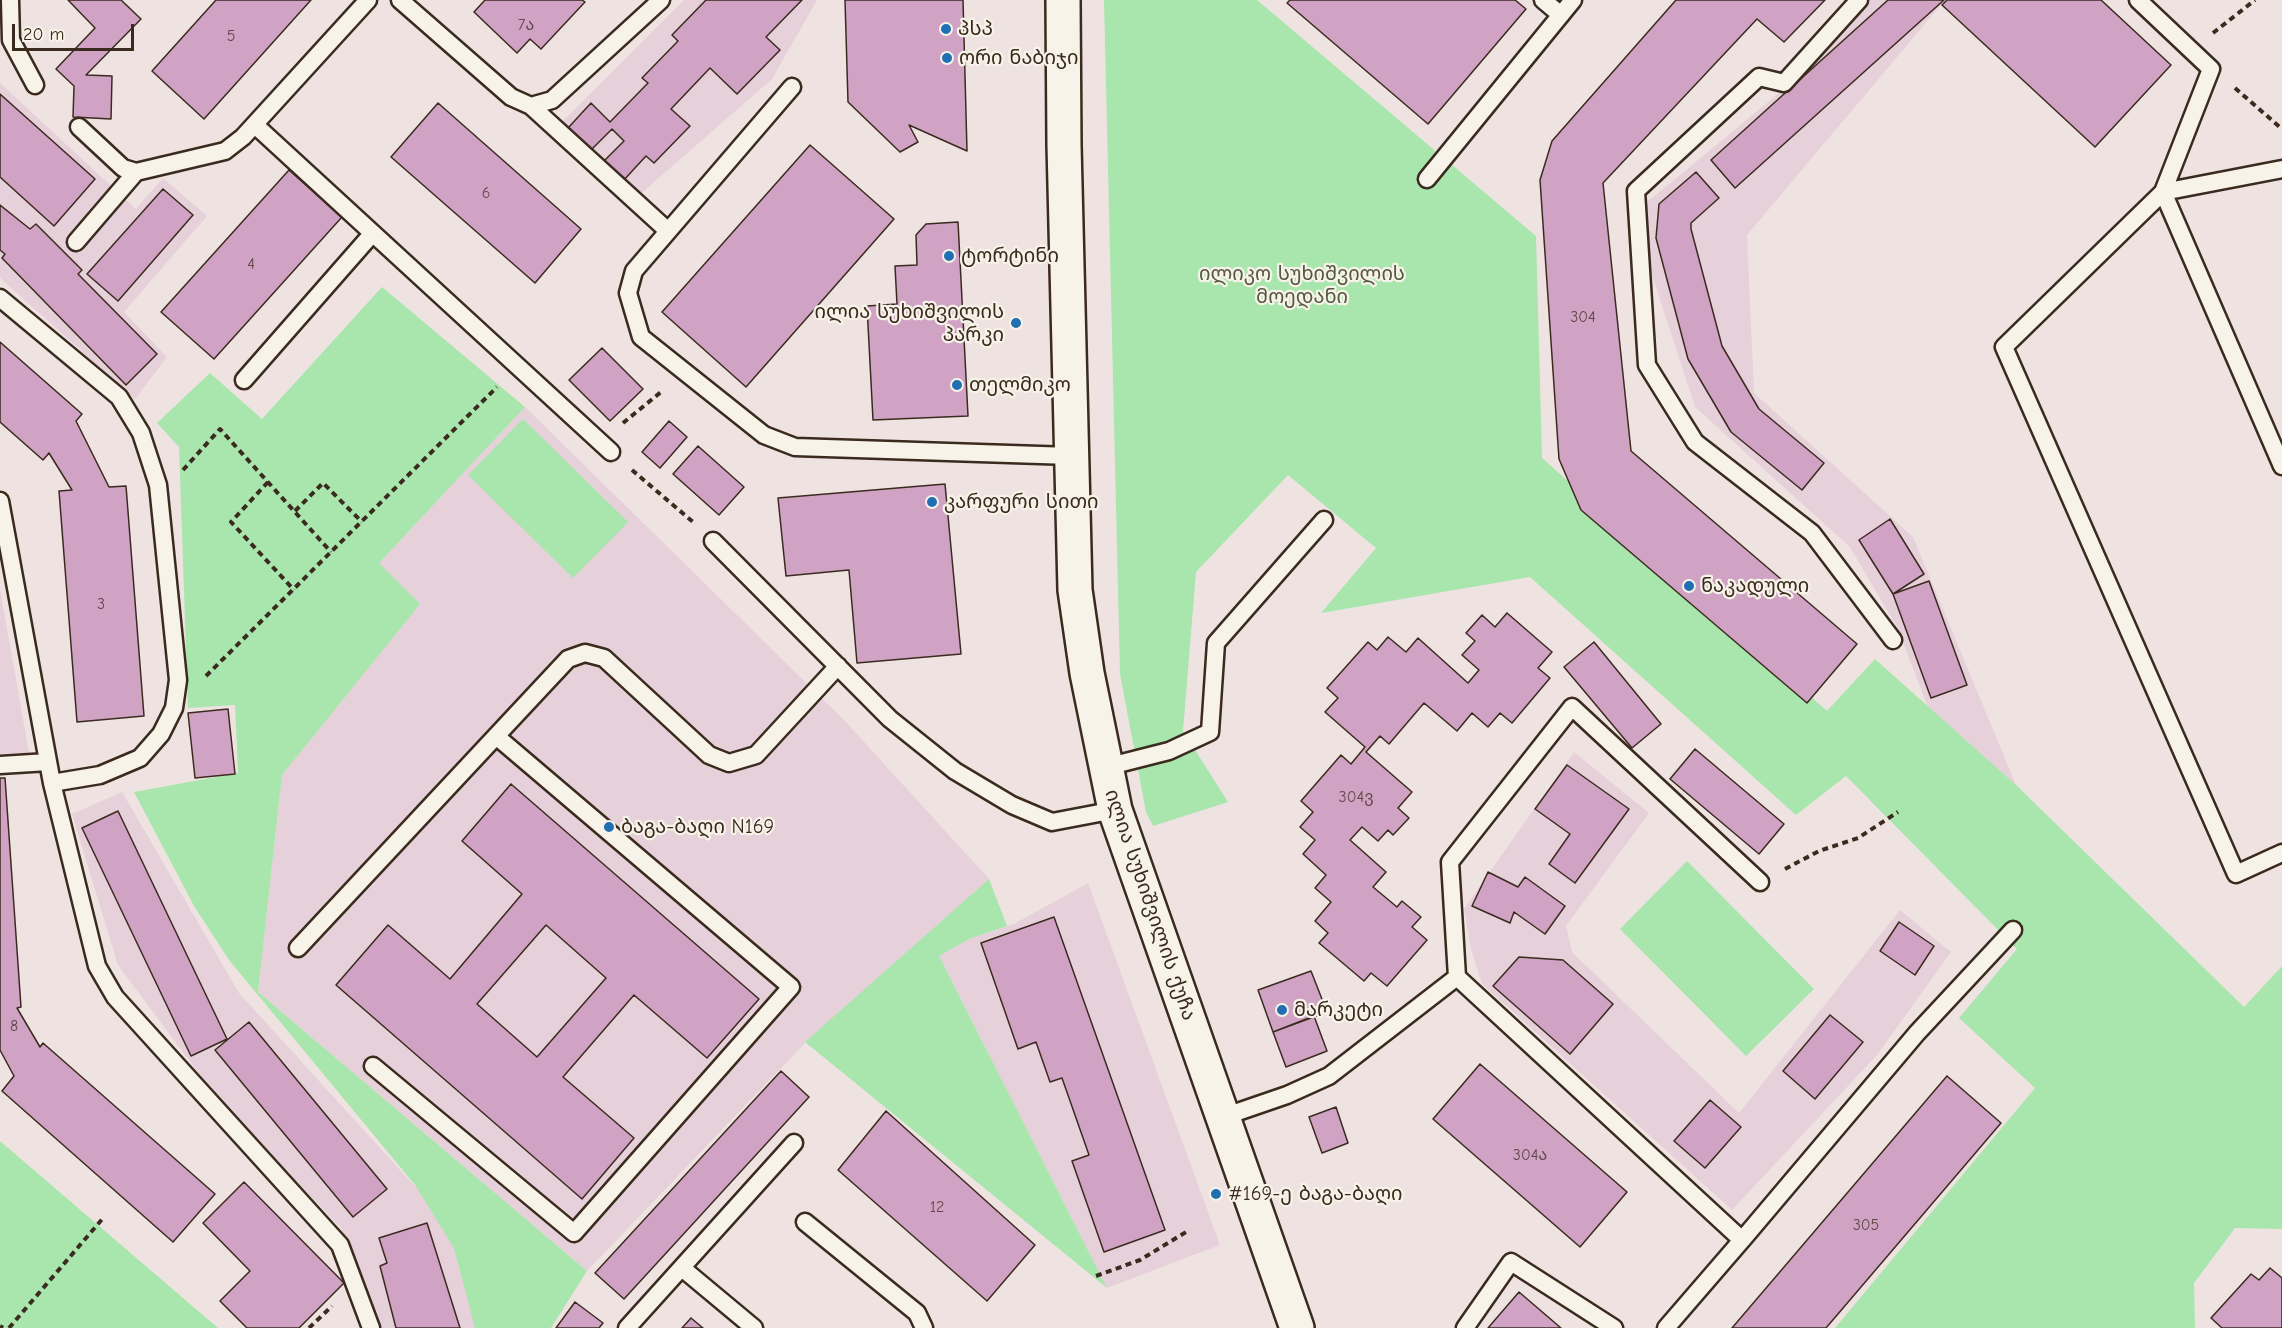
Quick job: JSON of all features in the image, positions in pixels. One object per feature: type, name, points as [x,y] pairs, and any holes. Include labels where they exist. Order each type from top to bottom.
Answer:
[{"type":"street","name":"ილია სუხიშვილის ქუჩა","points":[[1063,0],[1071,456],[1076,590],[1087,673],[1115,810],[1297,1328]]},
{"type":"lane","points":[[11,0],[11,40],[34,85]]},
{"type":"lane","points":[[79,127],[123,168],[136,172],[225,151],[243,138],[368,0]]},
{"type":"lane","points":[[400,0],[511,97],[531,106],[668,231]]},
{"type":"lane","points":[[531,106],[552,100],[661,0]]},
{"type":"lane","points":[[1543,0],[1561,15]]},
{"type":"lane","points":[[1427,179],[1573,0]]},
{"type":"lane","points":[[1859,0],[1784,83],[1759,77],[1636,191],[1647,365],[1695,442],[1812,532],[1893,640]]},
{"type":"lane","points":[[2138,0],[2211,69],[2163,192],[2004,347],[2236,874],[2282,854]]},
{"type":"lane","points":[[792,87],[634,271],[628,292],[640,337],[764,435],[795,447],[1071,456]]},
{"type":"lane","points":[[255,125],[606,447]]},
{"type":"lane","points":[[2163,192],[2282,169]]},
{"type":"lane","points":[[76,242],[136,172]]},
{"type":"lane","points":[[2163,192],[2282,466]]},
{"type":"lane","points":[[244,380],[372,234]]},
{"type":"lane","points":[[0,298],[119,397],[141,433],[158,485],[178,680],[174,708],[161,734],[140,758],[100,775],[52,783]]},
{"type":"lane","points":[[0,501],[52,783],[97,966],[115,997],[340,1245],[371,1328]]},
{"type":"lane","points":[[1106,767],[1169,751],[1210,732],[1216,643],[1324,520]]},
{"type":"lane","points":[[713,541],[890,720],[955,771],[1012,806],[1052,822],[1115,810]]},
{"type":"lane","points":[[298,948],[568,659],[585,653],[604,658],[709,755],[729,763],[756,755],[838,666]]},
{"type":"lane","points":[[1742,1240],[1457,977],[1450,862],[1572,707],[1760,882]]},
{"type":"lane","points":[[373,1066],[574,1233],[791,987],[496,736]]},
{"type":"lane","points":[[0,765],[48,762]]},
{"type":"lane","points":[[1666,1328],[1917,1033],[2013,930]]},
{"type":"lane","points":[[1223,1118],[1287,1095],[1329,1076],[1457,977]]},
{"type":"lane","points":[[627,1328],[794,1143]]},
{"type":"lane","points":[[805,1222],[917,1313],[924,1328]]},
{"type":"lane","points":[[1465,1328],[1511,1262],[1614,1328]]},
{"type":"lane","points":[[682,1268],[754,1328]]},
{"type":"path","points":[[174,708],[518,367]]},
{"type":"path","points":[[685,372],[606,447],[713,541]]},
{"type":"path","points":[[158,485],[171,484],[220,429],[331,552]]},
{"type":"path","points":[[268,482],[231,522],[294,590]]},
{"type":"path","points":[[295,512],[323,483],[362,522]]},
{"type":"path","points":[[1760,882],[1819,851],[1858,838],[1898,812]]},
{"type":"path","points":[[9,1328],[104,1217]]},
{"type":"path","points":[[1096,1276],[1140,1260],[1186,1232]]},
{"type":"shaded area","points":[[684,0],[817,0],[772,79],[637,197],[559,125]]},
{"type":"shaded area","points":[[1868,0],[1945,0],[1747,235],[1754,393],[1913,537],[2016,785],[1928,707],[1897,627],[1850,547],[1695,407],[1644,250],[1645,204],[1790,84]]},
{"type":"shaded area","points":[[0,83],[136,209],[163,178],[207,216],[124,312],[167,357],[135,399],[0,278]]},
{"type":"shaded area","name":"ბაგა-ბაღი N169","points":[[525,407],[844,720],[989,879],[805,1043],[587,1271],[258,992],[282,775],[419,604],[378,564]]},
{"type":"shaded area","points":[[0,589],[29,753],[0,754]]},
{"type":"shaded area","points":[[1574,752],[1649,813],[1566,926],[1572,952],[1739,1113],[1900,910],[1951,952],[1877,1055],[1732,1210],[1482,984],[1471,949],[1464,909]]},
{"type":"shaded area","points":[[122,792],[239,993],[462,1238],[485,1328],[382,1328],[341,1228],[220,1102],[118,965],[72,814]]},
{"type":"shaded area","points":[[1088,883],[1220,1245],[1107,1288],[939,956],[969,939],[1014,924]]},
{"type":"green space","name":"ილიკო სუხიშვილის მოედანი","points":[[1104,0],[1257,0],[1536,236],[1542,458],[1827,711],[1875,659],[2016,785],[2244,1007],[2282,966],[2282,1229],[2235,1228],[2194,1283],[2195,1328],[1835,1328],[2035,1088],[1959,1018],[2017,949],[1846,776],[1796,815],[1530,577],[1321,613],[1376,548],[1288,475],[1196,572],[1183,731],[1228,802],[1153,826],[1146,812],[1120,674]]},
{"type":"green space","points":[[382,287],[525,407],[379,563],[420,604],[282,775],[258,992],[587,1271],[551,1328],[475,1328],[454,1248],[415,1185],[229,960],[194,906],[134,792],[238,773],[235,705],[188,708],[179,447],[157,423],[210,373],[262,419]]},
{"type":"green space","points":[[523,419],[628,522],[573,578],[468,475]]},
{"type":"green space","points":[[1687,861],[1814,989],[1746,1056],[1620,929]]},
{"type":"green space","points":[[989,879],[1007,926],[969,939],[939,956],[1107,1288],[805,1042]]},
{"type":"green space","points":[[0,1141],[218,1328],[0,1328]]},
{"type":"building","points":[[68,0],[121,0],[141,19],[86,75],[112,76],[111,119],[73,117],[74,86],[56,69],[95,28]]},
{"type":"building","points":[[216,0],[311,0],[204,119],[152,71]]},
{"type":"building","points":[[485,0],[582,0],[585,2],[541,49],[530,39],[517,53],[474,12]]},
{"type":"building","points":[[706,0],[802,0],[766,37],[780,50],[737,94],[710,68],[671,109],[690,126],[654,163],[646,156],[623,181],[603,162],[624,141],[612,129],[591,150],[568,128],[591,103],[610,122],[648,83],[642,78],[678,41],[672,35]]},
{"type":"building","points":[[845,0],[963,0],[967,151],[909,125],[918,142],[900,152],[848,102]]},
{"type":"building","points":[[1290,0],[1515,0],[1526,9],[1428,124],[1287,3]]},
{"type":"building","points":[[1676,0],[1825,0],[1784,42],[1757,19],[1603,183],[1631,451],[1857,644],[1807,703],[1581,510],[1559,459],[1540,180],[1552,141]]},
{"type":"building","points":[[1888,0],[1944,0],[1735,188],[1711,160]]},
{"type":"building","points":[[1947,0],[2101,0],[2171,65],[2095,147],[1942,5]]},
{"type":"building","points":[[0,94],[95,179],[54,226],[0,177]]},
{"type":"building","points":[[438,103],[581,229],[535,283],[391,157]]},
{"type":"building","points":[[810,145],[894,219],[746,387],[662,312]]},
{"type":"building","points":[[289,170],[342,217],[214,359],[161,312]]},
{"type":"building","points":[[1696,172],[1719,198],[1691,223],[1691,229],[1722,346],[1759,409],[1824,463],[1802,490],[1731,432],[1688,359],[1656,238],[1659,204]]},
{"type":"building","points":[[163,189],[193,215],[118,301],[87,274]]},
{"type":"building","points":[[0,205],[30,229],[36,224],[82,270],[78,274],[157,354],[126,385],[2,258],[5,254],[0,250]]},
{"type":"building","points":[[958,222],[968,416],[873,420],[867,306],[897,304],[895,266],[917,265],[916,235],[926,224]]},
{"type":"building","points":[[0,342],[82,414],[76,421],[109,487],[126,486],[144,716],[77,722],[59,491],[72,490],[49,453],[43,460],[0,422]]},
{"type":"building","points":[[602,348],[643,389],[610,421],[569,380]]},
{"type":"building","points":[[669,421],[687,437],[660,468],[642,452]]},
{"type":"building","points":[[698,446],[744,487],[719,515],[673,474]]},
{"type":"building","points":[[945,484],[961,654],[857,663],[849,570],[786,576],[778,498]]},
{"type":"building","points":[[1890,519],[1924,574],[1893,594],[1859,540]]},
{"type":"building","points":[[1929,581],[1967,685],[1931,698],[1893,594]]},
{"type":"building","points":[[1507,613],[1552,652],[1538,668],[1550,678],[1512,723],[1500,713],[1488,727],[1472,713],[1457,731],[1424,703],[1389,744],[1380,736],[1366,752],[1412,792],[1398,808],[1409,818],[1393,835],[1388,830],[1378,841],[1362,827],[1350,840],[1386,872],[1373,887],[1397,907],[1402,901],[1421,917],[1412,927],[1427,940],[1387,986],[1371,973],[1364,981],[1319,943],[1328,933],[1315,921],[1331,902],[1315,888],[1326,875],[1303,854],[1315,840],[1300,827],[1313,812],[1301,801],[1341,755],[1351,764],[1365,747],[1325,712],[1338,698],[1327,688],[1368,642],[1377,650],[1388,637],[1406,652],[1418,638],[1468,683],[1479,670],[1462,655],[1475,641],[1466,633],[1482,615],[1495,627]]},
{"type":"building","points":[[1594,642],[1661,724],[1632,748],[1564,667]]},
{"type":"building","points":[[228,709],[235,774],[195,778],[188,713]]},
{"type":"building","points":[[1695,749],[1784,824],[1759,854],[1670,779]]},
{"type":"building","points":[[1567,765],[1629,809],[1575,883],[1549,864],[1570,834],[1535,809]]},
{"type":"building","points":[[0,778],[5,778],[21,1007],[17,1008],[40,1047],[43,1043],[215,1194],[173,1242],[2,1091],[14,1076],[0,1050]]},
{"type":"building","points":[[511,784],[759,999],[707,1058],[634,995],[563,1077],[634,1138],[582,1199],[336,985],[388,925],[450,979],[522,894],[462,841]],"holes":[[[546,925],[606,978],[537,1057],[477,1004]]]},
{"type":"building","points":[[118,811],[227,1039],[191,1056],[82,828]]},
{"type":"building","points":[[1488,872],[1518,887],[1525,877],[1565,906],[1545,934],[1514,912],[1510,923],[1472,906]]},
{"type":"building","points":[[1054,917],[1165,1230],[1104,1252],[1072,1161],[1089,1155],[1062,1078],[1050,1082],[1036,1042],[1018,1049],[981,943]]},
{"type":"building","points":[[1899,922],[1934,946],[1915,975],[1880,951]]},
{"type":"building","points":[[1519,957],[1563,960],[1613,1004],[1570,1054],[1493,986]]},
{"type":"building","points":[[1311,971],[1327,1012],[1273,1032],[1258,990]]},
{"type":"building","points":[[1830,1015],[1863,1042],[1815,1099],[1783,1071]]},
{"type":"building","points":[[1314,1016],[1327,1051],[1286,1067],[1273,1032]]},
{"type":"building","points":[[249,1022],[387,1189],[353,1217],[215,1050]]},
{"type":"building","points":[[1480,1064],[1627,1192],[1580,1247],[1433,1119]]},
{"type":"building","points":[[781,1071],[809,1097],[624,1299],[595,1273]]},
{"type":"building","points":[[1947,1076],[2001,1123],[1826,1328],[1732,1328]]},
{"type":"building","points":[[1710,1100],[1741,1127],[1705,1168],[1674,1141]]},
{"type":"building","points":[[1336,1107],[1348,1143],[1322,1153],[1309,1117]]},
{"type":"building","points":[[886,1111],[1035,1245],[987,1301],[838,1170]]},
{"type":"building","points":[[244,1182],[344,1283],[299,1328],[247,1328],[220,1301],[250,1271],[203,1223]]},
{"type":"building","points":[[427,1223],[460,1328],[396,1328],[380,1266],[387,1263],[379,1238]]},
{"type":"building","points":[[2270,1268],[2282,1278],[2282,1328],[2222,1328],[2211,1318],[2251,1274],[2259,1280]]},
{"type":"building","points":[[1519,1292],[1561,1328],[1488,1328]]},
{"type":"building","points":[[575,1302],[603,1323],[599,1328],[556,1328]]},
{"type":"building","points":[[691,1318],[703,1328],[682,1328]]},
{"type":"place","name":"პსპ","points":[[946,29]]},
{"type":"place","name":"ორი ნაბიჯი","points":[[947,58]]},
{"type":"place","name":"ტორტინი","points":[[949,256]]},
{"type":"place","name":"ილია სუხიშვილის პარკი","points":[[1016,323]]},
{"type":"place","name":"თელმიკო","points":[[957,385]]},
{"type":"place","name":"კარფური სითი","points":[[932,502]]},
{"type":"place","name":"ნაკადული","points":[[1689,586]]},
{"type":"place","name":"ბაგა-ბაღი N169","points":[[609,827]]},
{"type":"place","name":"მარკეტი","points":[[1282,1010]]},
{"type":"place","name":"#169-ე ბაგა-ბაღი","points":[[1216,1194]]}]
